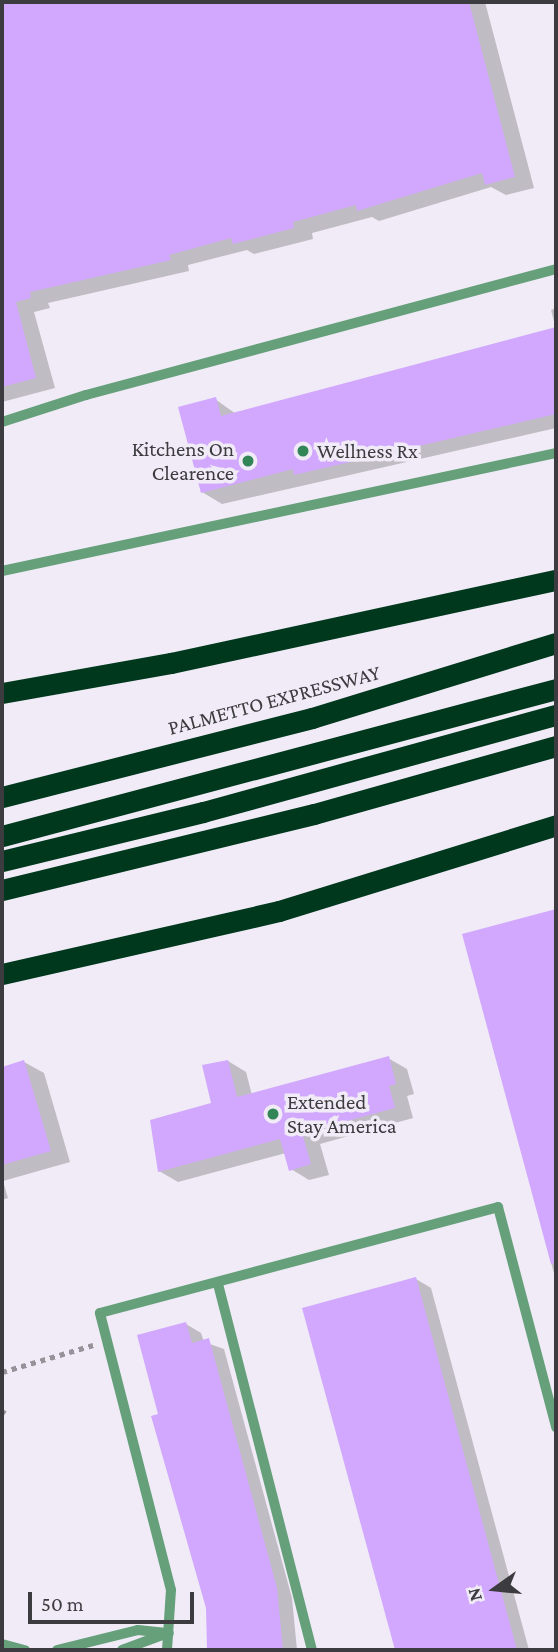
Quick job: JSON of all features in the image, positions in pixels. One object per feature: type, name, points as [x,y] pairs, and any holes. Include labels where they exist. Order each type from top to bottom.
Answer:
[{"type":"highway","points":[[2,694],[171,663],[556,580]]},
{"type":"highway","name":"PALMETTO EXPRESSWAY","points":[[2,797],[312,718],[556,643]]},
{"type":"highway","points":[[2,836],[556,689]]},
{"type":"highway","points":[[2,861],[216,809],[556,715]]},
{"type":"highway","points":[[2,890],[314,814],[556,746]]},
{"type":"highway","points":[[2,974],[279,911],[556,825]]},
{"type":"lane","points":[[2,422],[86,395],[556,269]]},
{"type":"lane","points":[[2,570],[556,453]]},
{"type":"lane","points":[[167,1650],[172,1590],[100,1313],[218,1284],[498,1207],[556,1427]]},
{"type":"lane","points":[[218,1284],[312,1650]]},
{"type":"lane","points":[[57,1650],[138,1630],[169,1633]]},
{"type":"lane","points":[[122,1650],[169,1633]]},
{"type":"lane","points":[[2,1644],[25,1650]]},
{"type":"path","points":[[2,1372],[93,1347],[91,1336]]},
{"type":"building","points":[[2,2],[469,2],[515,177],[485,185],[482,173],[357,211],[356,205],[293,222],[294,228],[233,244],[231,238],[169,255],[171,260],[30,292],[31,298],[16,302],[36,378],[2,387]]},
{"type":"building","points":[[556,327],[556,414],[294,475],[293,469],[201,493],[178,407],[216,397],[221,416]]},
{"type":"building","points":[[556,909],[556,1263],[551,1264],[462,934]]},
{"type":"building","name":"Extended Stay America","points":[[389,1056],[396,1084],[389,1086],[395,1108],[302,1133],[311,1164],[289,1171],[280,1139],[158,1172],[150,1120],[211,1103],[202,1065],[228,1060],[237,1097]]},
{"type":"building","points":[[24,1060],[51,1151],[2,1165],[2,1067]]},
{"type":"building","points":[[416,1277],[517,1650],[395,1650],[302,1308]]},
{"type":"building","points":[[186,1322],[192,1343],[209,1338],[277,1588],[283,1650],[207,1650],[206,1608],[151,1416],[158,1414],[137,1335]]},
{"type":"place","name":"Wellness Rx","points":[[303,451]]},
{"type":"place","name":"Kitchens On Clearence","points":[[248,461]]},
{"type":"place","name":"Extended Stay America","points":[[273,1114]]}]
